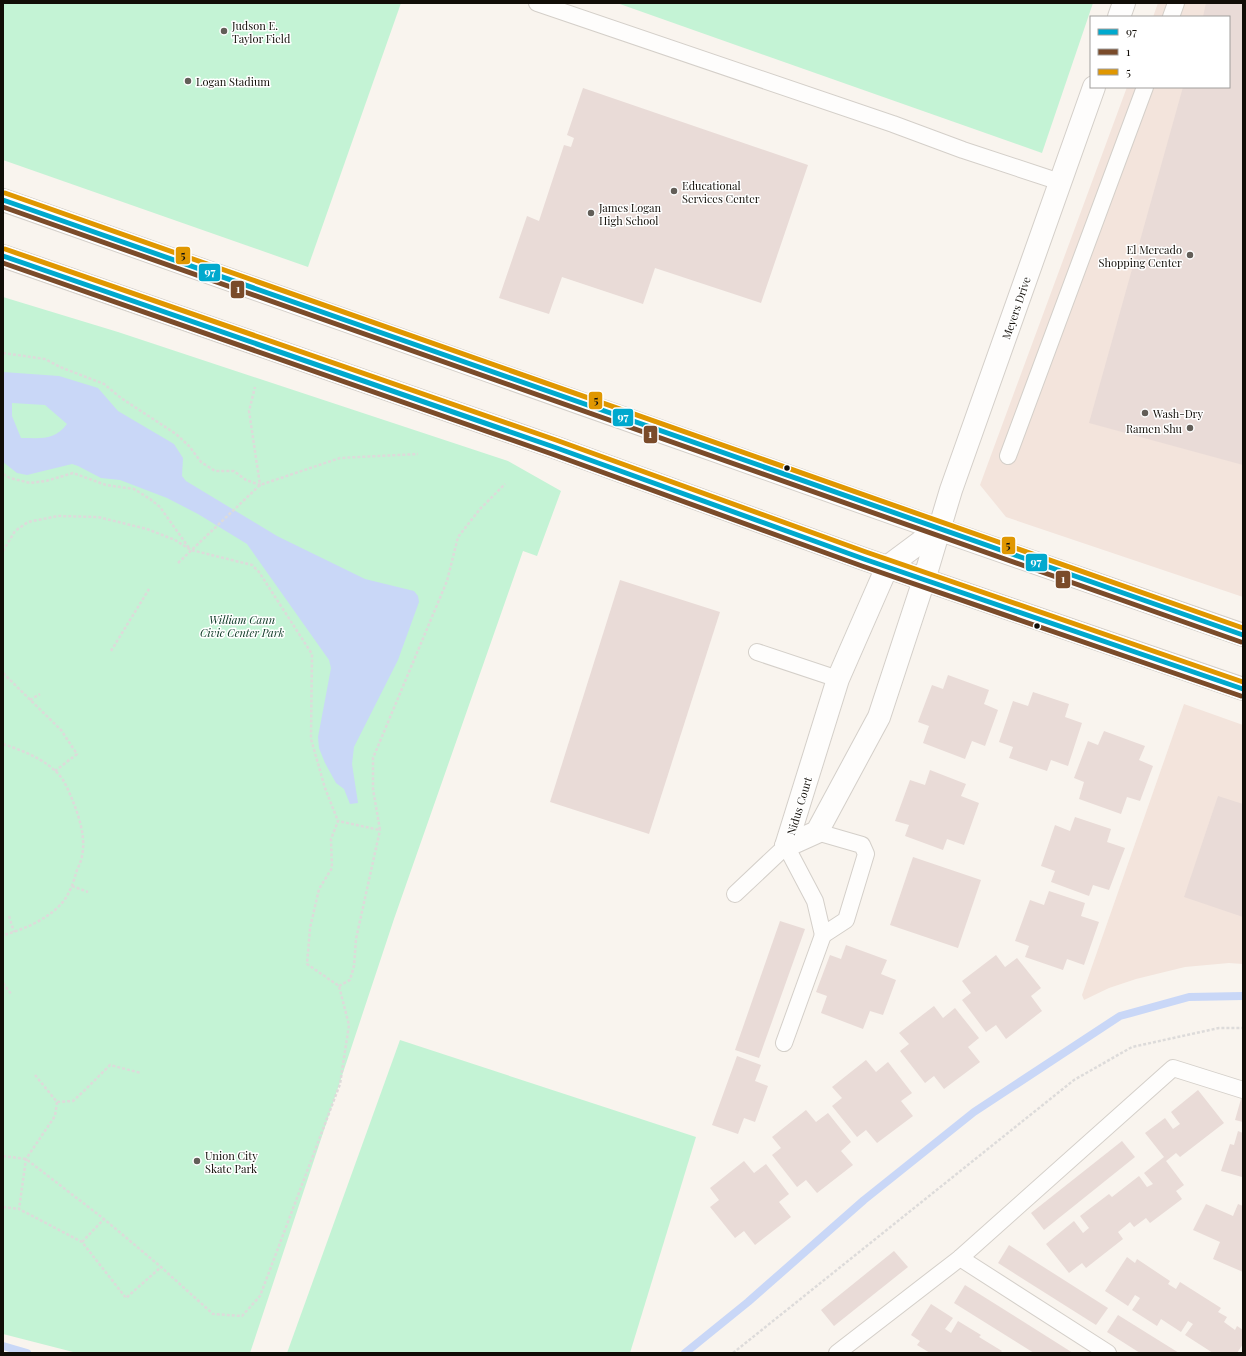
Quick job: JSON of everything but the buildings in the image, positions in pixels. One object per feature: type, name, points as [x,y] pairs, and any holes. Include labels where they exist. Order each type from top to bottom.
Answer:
[{"type":"main road","points":[[1119,16],[1124,3]]},
{"type":"main road","name":"Meyers Drive","points":[[924,580],[938,529],[1094,88]]},
{"type":"main road","points":[[3,200],[1243,635]]},
{"type":"main road","points":[[3,256],[554,447],[887,567],[1243,690]]},
{"type":"main road","points":[[887,567],[938,529]]},
{"type":"main road","name":"Nidus Court","points":[[786,846],[838,678],[887,567]]},
{"type":"main road","points":[[817,832],[879,717],[924,580]]},
{"type":"main road","name":"Nidus Court","points":[[786,846],[817,832]]},
{"type":"lane","points":[[537,3],[1060,182]]},
{"type":"lane","points":[[1171,16],[1176,3]]},
{"type":"lane","points":[[1008,456],[1145,88]]},
{"type":"lane","points":[[757,652],[838,678]]},
{"type":"lane","points":[[817,832],[862,845],[866,854],[846,920],[823,935]]},
{"type":"lane","points":[[735,894],[786,846],[815,901],[823,935],[784,1043]]},
{"type":"lane","points":[[837,1353],[960,1258],[1173,1068],[1243,1090]]},
{"type":"lane","points":[[960,1258],[1108,1353]]},
{"type":"path","points":[[3,354],[46,359],[60,367],[104,384],[121,398],[176,434],[189,446],[201,462],[215,470],[234,471],[246,480],[260,485]]},
{"type":"path","points":[[255,387],[249,411],[260,485]]},
{"type":"path","points":[[178,563],[260,485],[340,458],[418,454]]},
{"type":"path","points":[[3,474],[10,478],[30,483],[46,481],[73,473],[106,485],[134,489],[160,507],[191,550]]},
{"type":"path","points":[[339,986],[350,980],[354,966],[356,939],[380,830],[373,789],[373,758],[447,581],[458,537],[480,509],[505,484]]},
{"type":"path","points":[[3,551],[15,531],[28,522],[58,516],[98,517],[140,527],[175,540],[191,550],[252,565],[259,572],[312,654],[311,739],[325,788],[338,821],[331,840],[332,868],[319,889],[310,928],[307,964],[339,986],[349,1025],[340,1084],[260,1296],[242,1316],[214,1314],[104,1218],[26,1159],[3,1156]]},
{"type":"path","points":[[111,651],[149,589]]},
{"type":"path","points":[[3,673],[61,730],[77,754],[55,771]]},
{"type":"path","points":[[30,700],[40,694]]},
{"type":"path","points":[[3,744],[40,759],[55,771],[66,786],[76,808],[82,829],[82,854],[72,886],[61,904],[41,920],[14,932],[3,935]]},
{"type":"path","points":[[338,821],[380,830]]},
{"type":"path","points":[[72,886],[88,892]]},
{"type":"path","points":[[9,916],[14,932]]},
{"type":"path","points":[[3,983],[11,994]]},
{"type":"path","points":[[733,1353],[1074,1080],[1132,1048],[1219,1028],[1243,1028]]},
{"type":"path","points":[[57,1102],[73,1101],[110,1065],[141,1073]]},
{"type":"path","points":[[19,1209],[26,1159],[55,1116],[57,1102],[35,1075]]},
{"type":"path","points":[[3,1207],[19,1209],[82,1242],[126,1298],[161,1267]]},
{"type":"path","points":[[82,1242],[104,1218]]},
{"type":"shaded area","name":"El Mercado Shopping Center","points":[[1158,3],[1243,3],[1243,597],[1006,517],[980,485],[1127,88],[1230,88],[1230,16],[1153,16]]},
{"type":"shaded area","points":[[1184,704],[1243,725],[1243,964],[1229,963],[1185,967],[1136,979],[1109,988],[1084,1000],[1082,995]]},
{"type":"green space","name":"Logan Stadium","points":[[3,3],[401,3],[308,267],[3,160]]},
{"type":"green space","points":[[617,3],[1093,3],[1042,153]]},
{"type":"green space","name":"William Cann Civic Center Park","points":[[3,297],[118,332],[508,461],[561,491],[537,556],[523,551],[394,919],[250,1353],[77,1353],[3,1334]]},
{"type":"green space","points":[[400,1040],[696,1137],[630,1353],[287,1353]]},
{"type":"water","points":[[3,372],[59,376],[98,388],[118,411],[174,444],[183,458],[182,476],[186,481],[277,536],[365,579],[414,591],[418,596],[419,602],[398,660],[354,747],[352,764],[358,803],[350,804],[344,789],[336,783],[319,748],[318,737],[331,668],[329,660],[247,544],[198,514],[167,498],[120,480],[101,478],[72,464],[27,475],[17,473],[3,462]],"holes":[[[12,403],[45,405],[67,424],[52,436],[41,438],[21,438],[12,416]]]},
{"type":"waterway","points":[[685,1353],[748,1302],[864,1200],[974,1112],[1120,1016],[1189,997],[1243,996]]},
{"type":"waterway","points":[[3,1346],[27,1353]]},
{"type":"transit line","name":"5","points":[[5,193],[1243,628]]},
{"type":"transit line","name":"97","points":[[3,200],[1243,635]]},
{"type":"transit line","name":"1","points":[[3,207],[1241,642]]},
{"type":"transit line","name":"5","points":[[5,249],[556,440],[866,552],[1243,682]]},
{"type":"transit line","name":"97","points":[[3,256],[554,447],[864,559],[1243,689]]},
{"type":"transit line","name":"1","points":[[3,263],[552,454],[862,566],[1241,696]]},
{"type":"place","name":"Judson E. Taylor Field","points":[[224,31]]},
{"type":"place","name":"Logan Stadium","points":[[188,81]]},
{"type":"place","name":"Educational Services Center","points":[[674,191]]},
{"type":"place","name":"James Logan High School","points":[[591,213]]},
{"type":"place","name":"El Mercado Shopping Center","points":[[1190,255]]},
{"type":"place","name":"Wash-Dry","points":[[1145,413]]},
{"type":"place","name":"Ramen Shu","points":[[1190,428]]},
{"type":"place","name":"Union City Skate Park","points":[[197,1161]]}]
